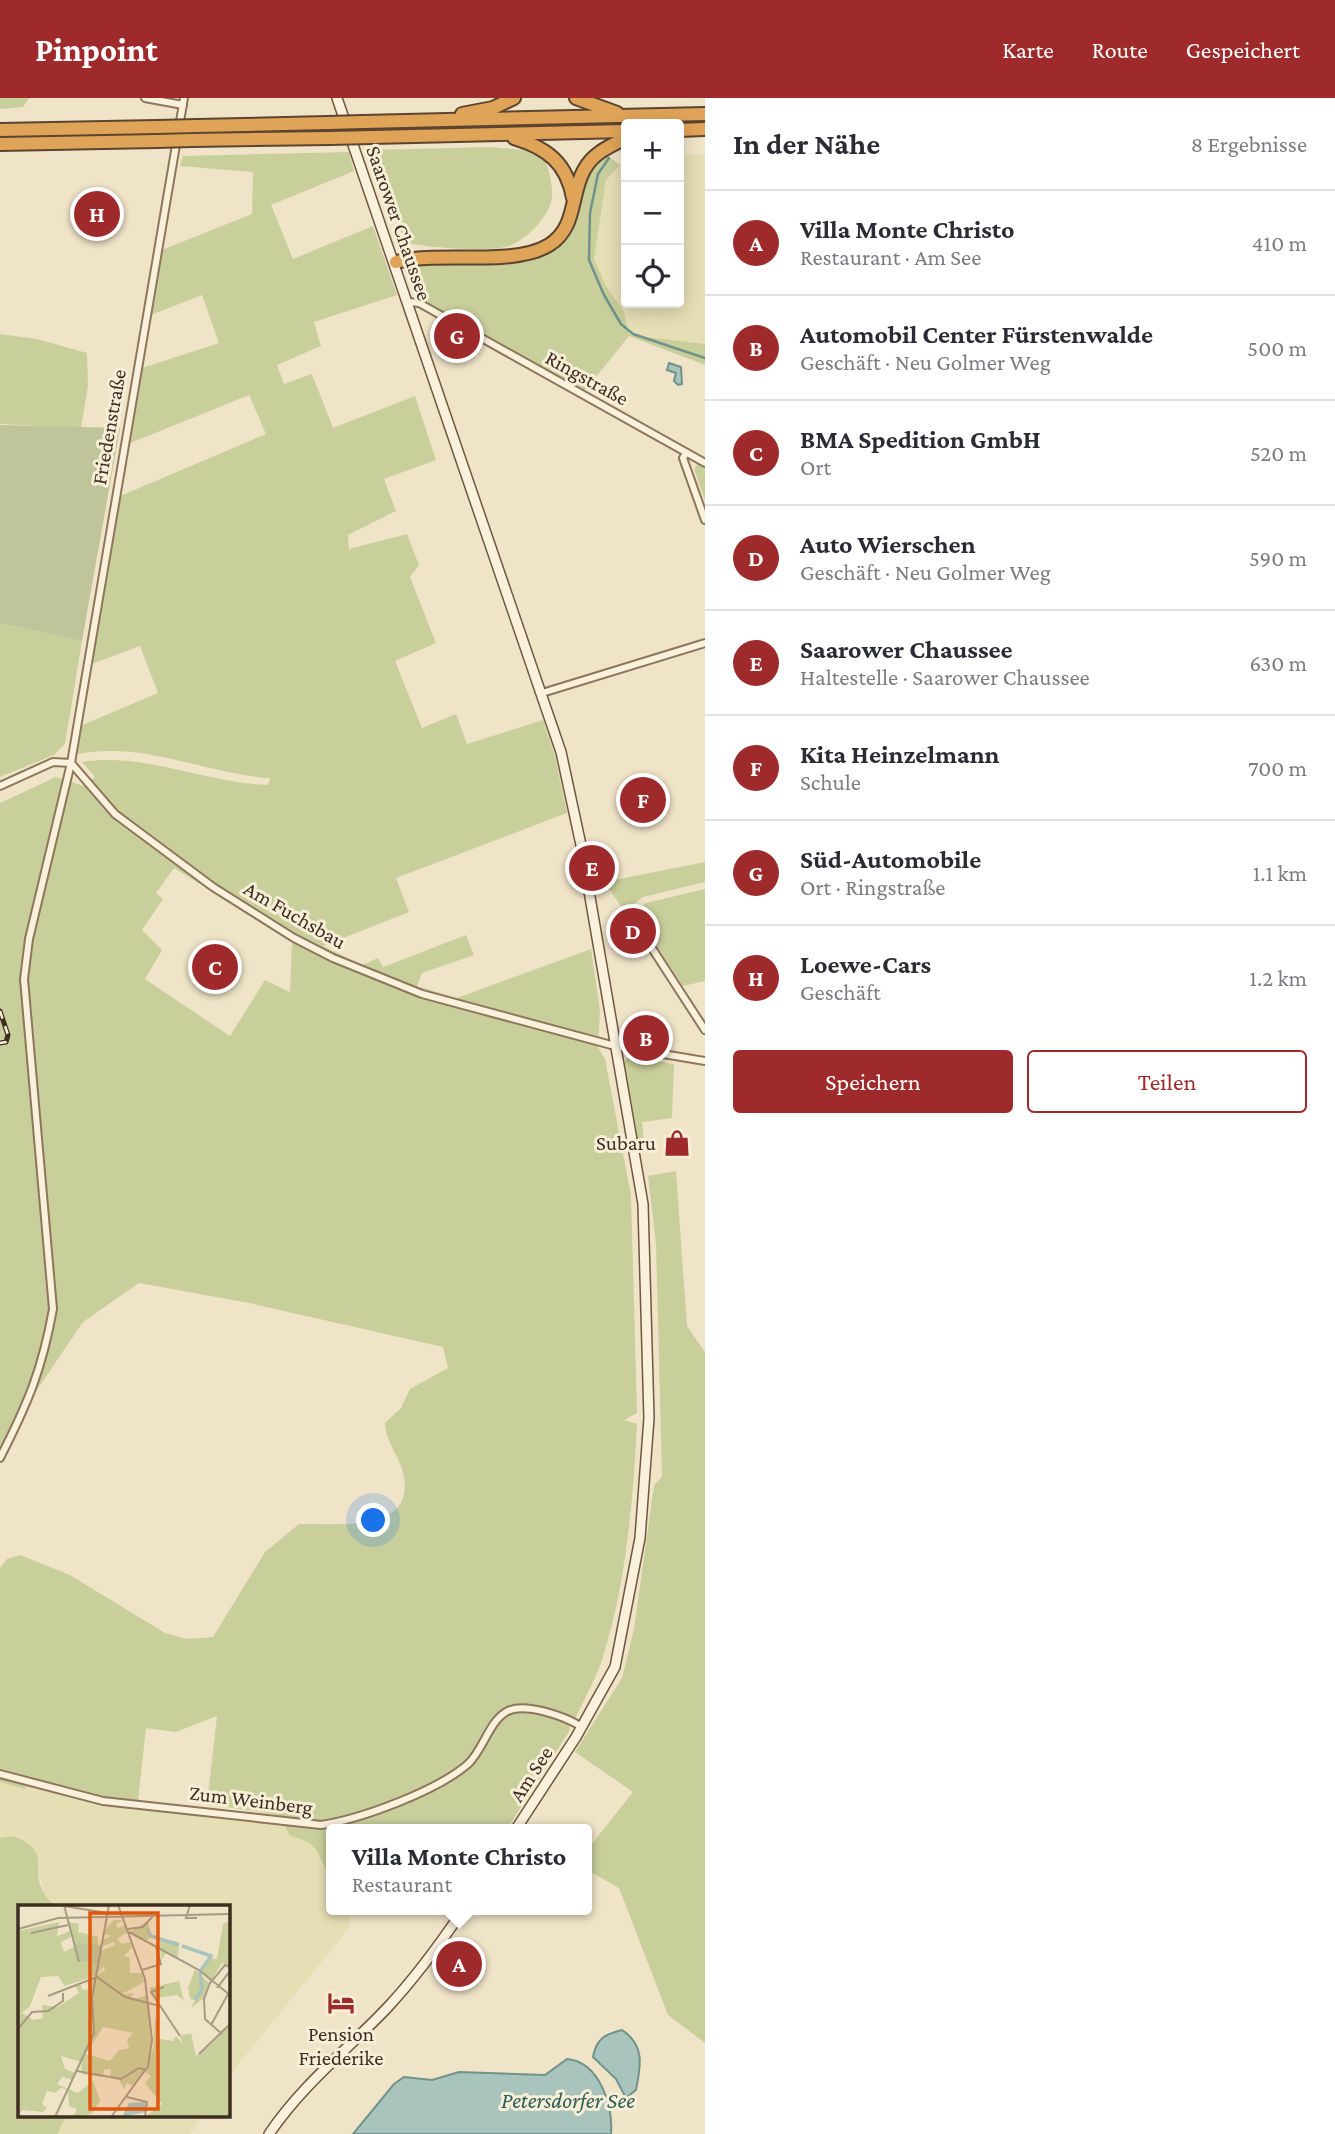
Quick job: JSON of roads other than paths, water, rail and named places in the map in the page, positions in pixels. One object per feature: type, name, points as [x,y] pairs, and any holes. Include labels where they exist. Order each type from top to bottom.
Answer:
[{"type":"highway","points":[[431,121],[485,110],[514,98]]},
{"type":"highway","points":[[576,98],[627,116]]},
{"type":"highway","points":[[0,130],[705,114]]},
{"type":"highway","points":[[684,130],[705,129]]},
{"type":"highway","points":[[0,144],[621,131]]},
{"type":"highway","points":[[484,135],[514,138],[546,151],[566,173],[574,201]]},
{"type":"highway","points":[[396,262],[429,256],[535,252],[560,237],[569,223],[588,164],[607,146],[621,140]]},
{"type":"main road","name":"Saarower Chaussee","points":[[337,98],[396,262],[542,693],[570,788],[643,1204],[649,1418],[640,1538],[621,1648],[607,1685],[582,1727]]},
{"type":"main road","name":"Am See","points":[[519,1824],[582,1727]]},
{"type":"main road","points":[[269,2134],[311,2082],[387,2007],[459,1915]]},
{"type":"street","points":[[145,98],[183,101]]},
{"type":"street","name":"Friedenstraße","points":[[0,1458],[28,1405],[46,1350],[53,1308],[24,979],[29,939],[71,763],[183,101]]},
{"type":"street","name":"Ringstraße","points":[[408,302],[419,303],[705,463]]},
{"type":"street","points":[[686,453],[683,458],[705,520]]},
{"type":"street","points":[[542,693],[705,643]]},
{"type":"street","points":[[0,786],[53,762],[71,763]]},
{"type":"street","name":"Am Fuchsbau","points":[[71,763],[115,814],[213,887],[294,938],[364,972],[422,994],[615,1046],[705,1060]]},
{"type":"street","points":[[633,919],[705,1030]]},
{"type":"street","name":"Zum Weinberg","points":[[329,1824],[346,1822],[427,1790],[468,1763],[505,1713],[517,1708],[565,1716],[582,1727]]},
{"type":"street","name":"Zum Weinberg","points":[[0,1774],[103,1801],[326,1824]]},
{"type":"water","points":[[669,363],[681,367],[682,384],[678,385],[674,381],[676,373],[667,370]]},
{"type":"water","points":[[622,2030],[635,2042],[640,2056],[636,2090],[626,2098],[616,2079],[593,2057],[602,2038]]},
{"type":"water","name":"Petersdorfer See","points":[[567,2059],[588,2068],[602,2087],[610,2111],[611,2134],[353,2134],[394,2084],[404,2077],[432,2080],[459,2072],[545,2075]]},
{"type":"waterway","points":[[609,158],[598,174],[590,213],[589,260],[604,295],[621,324],[633,334],[705,358]]},
{"type":"railway","points":[[0,1011],[8,1035],[6,1042],[0,1043]]},
{"type":"place","name":"Loewe-Cars","points":[[97,214]]},
{"type":"place","name":"Süd-Automobile","points":[[457,336]]},
{"type":"place","name":"Kita Heinzelmann","points":[[643,800]]},
{"type":"place","name":"Saarower Chaussee","points":[[592,868]]},
{"type":"place","name":"Auto Wierschen","points":[[633,931]]},
{"type":"place","name":"BMA Spedition GmbH","points":[[215,967]]},
{"type":"place","name":"Automobil Center Fürstenwalde","points":[[646,1038]]},
{"type":"place","name":"Subaru","points":[[677,1143]]},
{"type":"place","name":"Villa Monte Christo","points":[[459,1964]]},
{"type":"place","name":"Pension Friederike","points":[[341,2003]]}]
